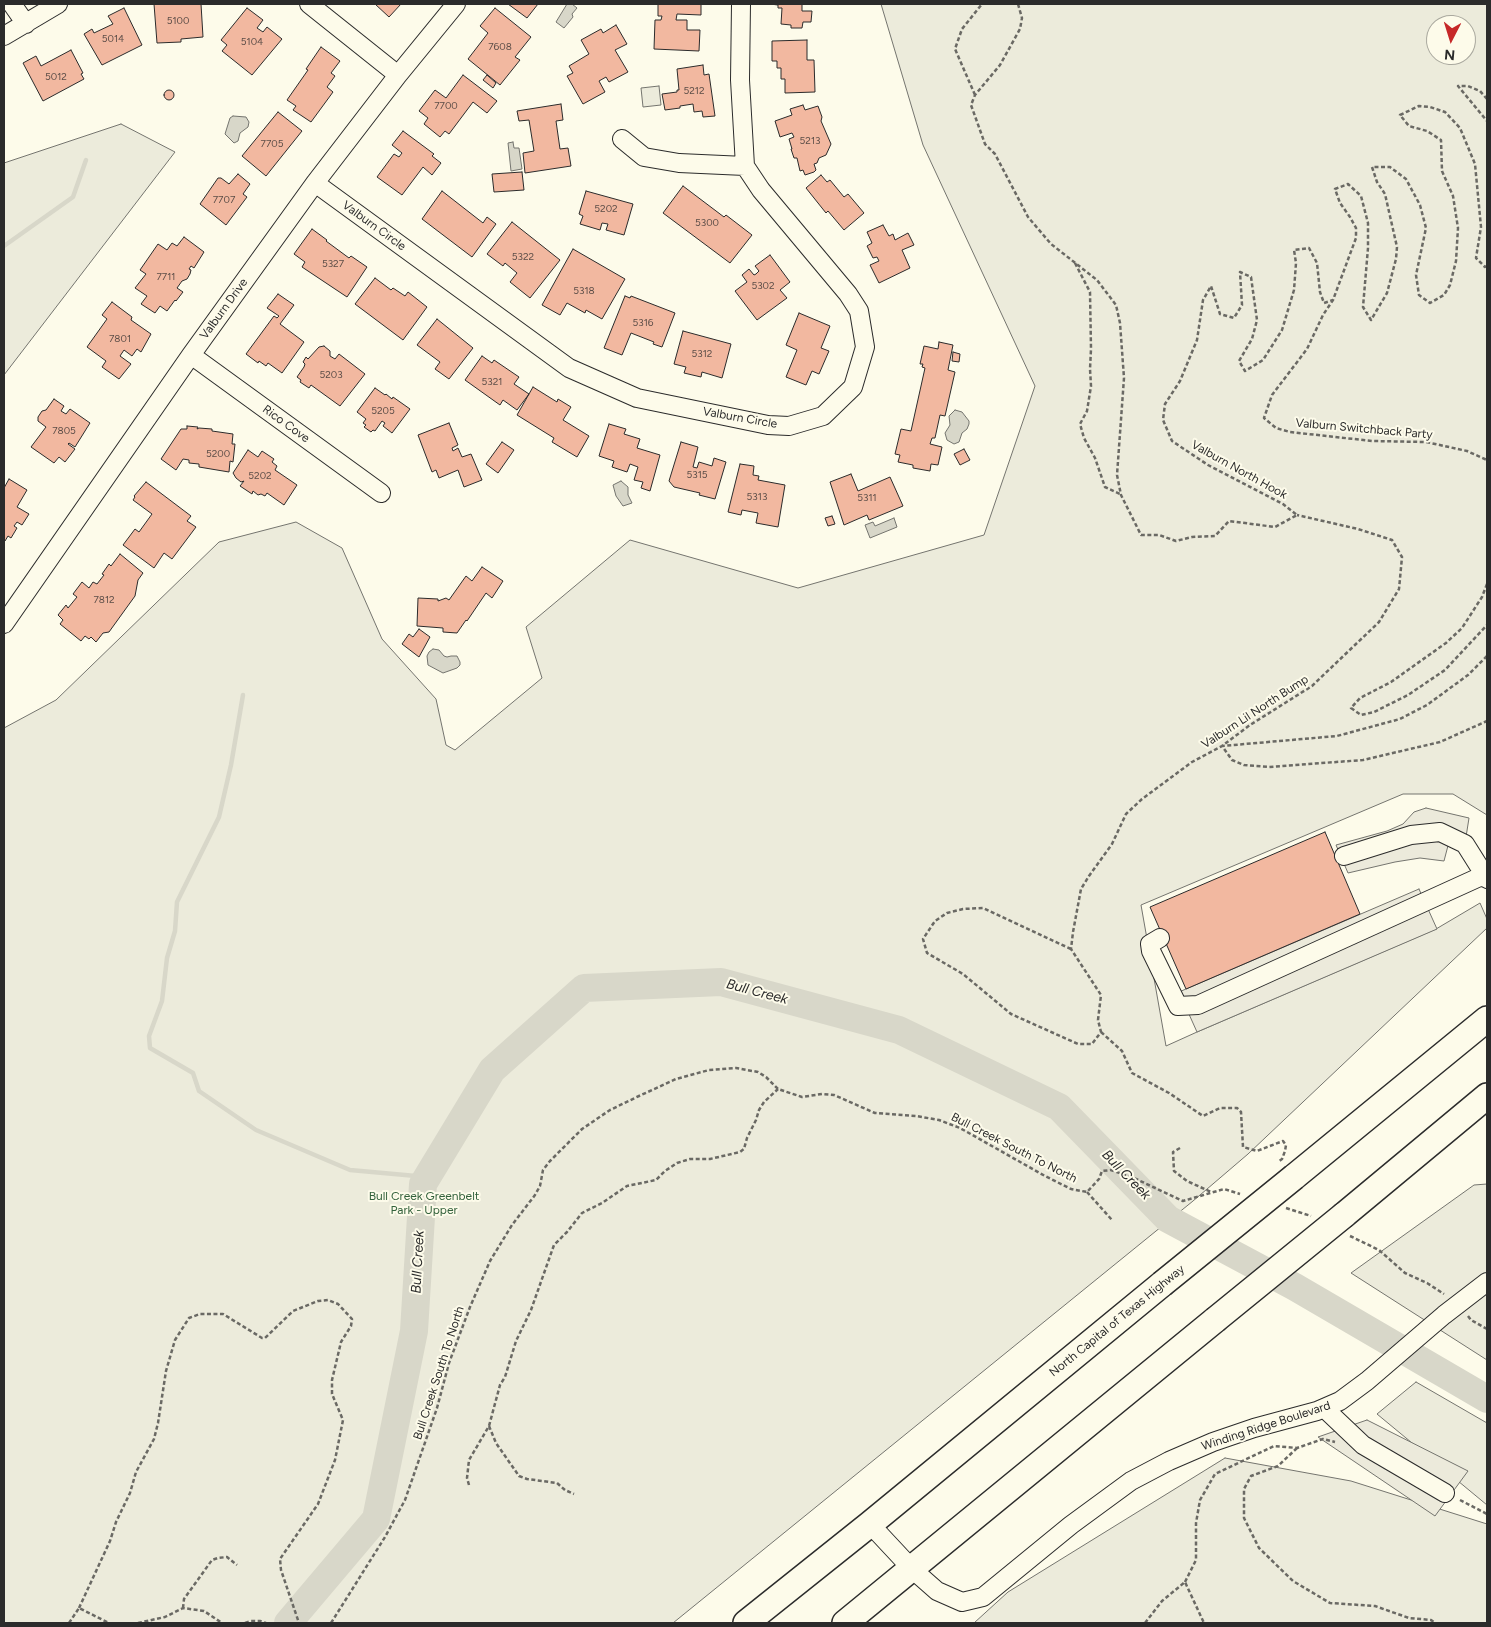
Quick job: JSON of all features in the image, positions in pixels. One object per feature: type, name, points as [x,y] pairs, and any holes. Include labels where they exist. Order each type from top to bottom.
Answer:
[{"type":"highway","name":"North Capital of Texas Highway","points":[[746,1623],[870,1524],[1162,1284],[1285,1170],[1487,1019]]},
{"type":"highway","points":[[845,1623],[1215,1320],[1343,1224],[1487,1096]]},
{"type":"street","points":[[12,4],[26,24]]},
{"type":"street","points":[[4,36],[58,4]]},
{"type":"street","points":[[309,4],[398,75]]},
{"type":"street","name":"Valburn Drive","points":[[4,624],[191,355],[316,183],[398,75],[456,4]]},
{"type":"street","points":[[622,139],[644,157],[679,163],[745,166],[740,80],[741,4]]},
{"type":"street","name":"Valburn Circle","points":[[316,183],[569,368],[637,398],[768,426],[789,426],[823,416],[853,387],[865,347],[859,311],[848,294],[761,190],[745,166]]},
{"type":"street","name":"Rico Cove","points":[[191,355],[381,493]]},
{"type":"street","points":[[1160,938],[1150,944],[1151,951],[1178,1006],[1198,1005],[1486,877],[1465,844],[1440,832],[1411,835],[1344,856]]},
{"type":"street","name":"Winding Ridge Boulevard","points":[[870,1524],[912,1569],[937,1592],[962,1602],[984,1597],[1071,1525],[1131,1481],[1169,1461],[1213,1442],[1324,1408],[1340,1401],[1487,1282]]},
{"type":"street","points":[[1324,1408],[1368,1448],[1445,1493]]},
{"type":"path","points":[[982,4],[962,30],[955,49],[975,95],[1000,65],[1020,29],[1022,18],[1018,4]]},
{"type":"path","points":[[1487,99],[1480,91],[1468,86],[1458,86],[1487,121]]},
{"type":"path","name":"Valburn North Hook","points":[[975,95],[971,105],[985,144],[995,154],[1028,217],[1051,244],[1097,280],[1116,304],[1120,323],[1124,378],[1117,475],[1121,495],[1141,535],[1159,535],[1176,541],[1192,537],[1215,536],[1229,521],[1275,528],[1297,515],[1283,504],[1208,465],[1172,441],[1163,420],[1164,404],[1180,381],[1198,340],[1203,300],[1211,286],[1220,314],[1234,318],[1242,305],[1240,272],[1251,277],[1257,320],[1252,339],[1239,361],[1244,371],[1263,360],[1282,330],[1294,290],[1296,263],[1294,250],[1309,248],[1317,264],[1320,292],[1324,303],[1333,300]]},
{"type":"path","name":"Valburn Switchback Party","points":[[1487,266],[1485,267],[1476,258],[1481,227],[1475,164],[1460,128],[1444,112],[1430,106],[1419,106],[1400,115],[1409,126],[1427,132],[1441,140],[1442,171],[1453,196],[1458,228],[1456,261],[1450,285],[1444,295],[1430,303],[1419,295],[1416,275],[1426,228],[1420,205],[1406,179],[1390,167],[1372,167],[1377,182],[1385,194],[1397,247],[1396,259],[1386,293],[1371,320],[1363,307],[1368,223],[1361,196],[1348,184],[1336,189],[1340,203],[1356,228],[1356,238],[1333,300],[1323,315],[1307,349],[1272,395],[1264,418],[1276,428],[1290,432],[1372,441],[1426,442],[1467,451],[1487,460]]},
{"type":"path","points":[[1074,262],[1090,292],[1091,386],[1086,411],[1080,424],[1084,438],[1095,458],[1105,488],[1121,495]]},
{"type":"path","name":"Valburn Lil North Bump","points":[[1072,949],[1081,889],[1112,844],[1126,814],[1142,799],[1192,762],[1222,746],[1250,725],[1312,686],[1379,622],[1399,589],[1402,557],[1392,540],[1358,529],[1297,515]]},
{"type":"path","points":[[1487,584],[1482,597],[1462,628],[1446,643],[1391,682],[1360,698],[1351,708],[1361,715],[1374,712],[1408,696],[1445,670],[1487,624]]},
{"type":"path","points":[[1222,746],[1337,736],[1400,719],[1427,705],[1468,675],[1487,656]]},
{"type":"path","points":[[1222,746],[1232,760],[1244,765],[1270,766],[1363,760],[1440,742],[1487,722]]},
{"type":"path","points":[[1101,1032],[1092,1044],[1078,1044],[1011,1014],[963,974],[927,953],[923,940],[935,921],[947,914],[963,909],[983,908],[1072,949],[1101,995],[1098,1020],[1101,1032],[1122,1051],[1132,1073],[1169,1093],[1203,1116],[1220,1108],[1237,1108],[1241,1112],[1243,1147],[1257,1151],[1284,1141],[1286,1145],[1282,1159],[1285,1170]]},
{"type":"path","name":"Bull Creek South To North","points":[[331,1623],[385,1537],[405,1500],[438,1408],[449,1363],[490,1262],[508,1232],[535,1195],[540,1186],[543,1170],[550,1161],[582,1129],[610,1110],[676,1079],[709,1070],[736,1068],[758,1072],[766,1076],[778,1089],[802,1097],[822,1094],[834,1095],[875,1113],[916,1116],[938,1120],[960,1128],[1071,1189],[1087,1192],[1099,1179],[1102,1171],[1111,1170],[1184,1201],[1224,1189],[1241,1195]]},
{"type":"path","points":[[469,1485],[467,1478],[469,1460],[489,1426],[500,1385],[505,1377],[516,1341],[531,1310],[554,1245],[567,1232],[582,1212],[602,1203],[627,1186],[656,1180],[677,1163],[690,1159],[710,1159],[740,1152],[744,1149],[759,1110],[764,1102],[778,1089]]},
{"type":"path","points":[[1180,1148],[1173,1152],[1174,1171],[1187,1181],[1207,1192],[1212,1192]]},
{"type":"path","points":[[1087,1192],[1112,1220]]},
{"type":"path","points":[[1285,1208],[1308,1214],[1316,1219]]},
{"type":"path","points":[[1343,1224],[1379,1250],[1405,1273],[1427,1283],[1458,1304],[1470,1320],[1487,1329]]},
{"type":"path","points":[[68,1623],[79,1608],[110,1541],[116,1522],[130,1493],[136,1472],[154,1439],[166,1371],[175,1340],[189,1318],[200,1314],[222,1314],[265,1338],[293,1311],[318,1301],[328,1300],[338,1304],[352,1319],[351,1326],[341,1342],[332,1380],[332,1394],[343,1420],[335,1460],[318,1504],[280,1559],[280,1570],[299,1623]]},
{"type":"path","points":[[489,1426],[496,1443],[519,1476],[528,1479],[557,1482],[565,1490],[574,1494]]},
{"type":"path","points":[[1145,1623],[1162,1601],[1185,1582],[1196,1560],[1196,1523],[1200,1500],[1214,1474],[1274,1446],[1297,1448],[1323,1439],[1368,1448]]},
{"type":"path","points":[[1297,1448],[1278,1466],[1251,1476],[1244,1489],[1244,1518],[1259,1548],[1293,1580],[1330,1603],[1375,1606],[1409,1618],[1430,1620],[1436,1623]]},
{"type":"path","points":[[1445,1493],[1487,1514]]},
{"type":"path","points":[[183,1608],[184,1599],[212,1560],[227,1558],[237,1564]]},
{"type":"path","points":[[1185,1582],[1204,1623]]},
{"type":"path","points":[[79,1608],[109,1623]]},
{"type":"path","points":[[138,1623],[165,1617],[183,1608],[204,1611],[222,1623]]},
{"type":"path","points":[[245,1623],[260,1621],[266,1623]]},
{"type":"green space","name":"Bull Creek Greenbelt Park - Upper","points":[[881,4],[1487,4],[1487,815],[1453,794],[1403,794],[1141,905],[1166,1046],[1436,929],[1480,903],[1487,919],[1487,928],[1248,1154],[1193,1201],[673,1623],[4,1623],[4,728],[56,700],[219,542],[296,522],[342,548],[382,639],[436,699],[446,745],[455,750],[542,678],[526,627],[630,540],[798,588],[984,535],[1035,386],[923,145]]},
{"type":"green space","points":[[659,86],[661,105],[643,107],[641,88]]},
{"type":"green space","points":[[121,124],[175,152],[4,375],[4,163]]},
{"type":"green space","points":[[1487,1184],[1487,1360],[1351,1273],[1474,1185]]},
{"type":"green space","points":[[1416,1382],[1487,1423],[1487,1505],[1377,1414]]},
{"type":"green space","points":[[1225,1458],[1351,1481],[1487,1524],[1487,1623],[974,1623],[1008,1592]]},
{"type":"shaded area","points":[[567,4],[572,4],[577,8],[572,14],[573,17],[564,28],[556,22]]},
{"type":"shaded area","points":[[233,116],[246,117],[249,122],[248,127],[240,133],[238,141],[234,143],[225,134],[230,118]]},
{"type":"shaded area","points":[[513,142],[514,148],[519,148],[522,169],[511,171],[508,143]]},
{"type":"shaded area","points":[[955,410],[962,412],[969,421],[969,424],[962,433],[959,442],[954,444],[947,440],[945,433],[950,425],[949,416]]},
{"type":"shaded area","points":[[621,481],[628,487],[628,495],[632,503],[623,506],[616,496],[613,485]]},
{"type":"shaded area","points":[[894,518],[897,527],[870,538],[865,525],[873,522],[875,526]]},
{"type":"shaded area","points":[[433,649],[439,650],[447,657],[457,656],[460,665],[443,673],[428,665],[427,656]]},
{"type":"shaded area","points":[[1426,808],[1469,818],[1466,837],[1451,834],[1444,861],[1420,858],[1348,873],[1336,845],[1387,831],[1403,824],[1414,812]]},
{"type":"shaded area","points":[[1419,889],[1437,929],[1197,1032],[1179,992]]},
{"type":"shaded area","points":[[1367,1420],[1468,1471],[1435,1516],[1318,1437]]},
{"type":"building","points":[[154,4],[201,4],[203,37],[181,39],[181,42],[157,43]]},
{"type":"building","points":[[375,4],[401,4],[389,17]]},
{"type":"building","points":[[508,4],[538,4],[527,18]]},
{"type":"building","points":[[658,4],[701,4],[701,15],[677,14],[676,20],[687,20],[687,30],[700,30],[699,51],[654,49],[655,20],[661,20],[662,16],[658,16]]},
{"type":"building","points":[[770,4],[802,4],[802,11],[812,11],[811,22],[803,22],[802,28],[791,28],[791,25],[781,24],[782,8],[778,8],[778,5]]},
{"type":"building","points":[[124,8],[142,45],[102,65],[84,34],[92,29],[94,33],[113,24],[108,16]]},
{"type":"building","points":[[247,8],[263,20],[257,28],[263,32],[267,27],[282,39],[252,75],[222,51],[227,45],[221,40]]},
{"type":"building","points":[[495,8],[531,37],[515,57],[520,60],[500,85],[468,59],[488,33],[480,26]]},
{"type":"building","points":[[616,25],[627,44],[615,50],[628,72],[609,82],[606,77],[599,81],[605,92],[583,104],[567,76],[573,73],[569,66],[589,54],[581,40],[601,29],[603,33]]},
{"type":"building","points":[[807,40],[807,60],[814,60],[815,92],[785,93],[785,79],[781,79],[781,68],[777,68],[777,61],[772,61],[772,41]]},
{"type":"building","points":[[321,47],[340,61],[331,73],[335,76],[327,87],[333,92],[311,122],[293,110],[296,106],[287,100]]},
{"type":"building","points":[[71,50],[83,73],[81,74],[84,79],[43,101],[23,63],[36,56],[41,66]]},
{"type":"building","points":[[703,65],[704,75],[709,74],[715,116],[703,117],[702,111],[694,112],[693,104],[665,110],[662,94],[679,90],[677,69]]},
{"type":"building","points":[[463,75],[497,101],[487,113],[473,102],[449,134],[445,131],[440,137],[424,124],[428,118],[419,111],[435,90],[446,98]]},
{"type":"building","points":[[487,75],[496,83],[493,88],[483,80]]},
{"type":"building","points":[[167,90],[171,90],[174,95],[173,99],[167,100],[164,97],[164,93]]},
{"type":"building","points":[[561,104],[563,120],[556,121],[560,149],[568,148],[571,166],[525,173],[523,153],[534,151],[529,120],[519,121],[517,111]]},
{"type":"building","points":[[803,105],[805,110],[818,106],[822,117],[821,121],[831,144],[826,155],[819,158],[817,163],[814,164],[816,170],[805,175],[803,170],[800,171],[797,158],[794,158],[791,149],[789,139],[794,137],[792,133],[780,137],[775,121],[792,115],[790,109]]},
{"type":"building","points":[[278,112],[302,131],[266,176],[242,156]]},
{"type":"building","points":[[403,131],[434,154],[432,156],[441,163],[432,175],[423,167],[402,195],[377,177],[394,154],[399,157],[402,153],[392,145]]},
{"type":"building","points":[[522,172],[524,190],[494,192],[492,174]]},
{"type":"building","points":[[238,174],[250,184],[243,194],[247,197],[226,225],[200,204],[218,178],[229,184]]},
{"type":"building","points":[[821,175],[827,182],[830,180],[844,197],[848,194],[864,213],[844,230],[828,211],[826,213],[806,188]]},
{"type":"building","points":[[683,186],[724,217],[726,215],[752,235],[730,263],[663,213]]},
{"type":"building","points":[[442,191],[483,223],[487,217],[496,224],[472,257],[422,219]]},
{"type":"building","points":[[586,191],[633,204],[624,235],[606,230],[608,224],[602,223],[600,230],[580,224],[583,216],[579,214]]},
{"type":"building","points":[[512,222],[560,260],[530,298],[510,282],[517,273],[505,263],[503,266],[487,254]]},
{"type":"building","points":[[883,225],[889,236],[893,234],[895,240],[908,233],[914,245],[902,250],[910,268],[879,283],[870,265],[879,261],[877,257],[873,258],[867,246],[872,243],[867,232]]},
{"type":"building","points":[[312,229],[349,258],[351,256],[367,267],[347,297],[302,267],[305,262],[294,254]]},
{"type":"building","points":[[184,237],[204,252],[194,268],[191,266],[189,269],[191,270],[187,279],[182,281],[177,288],[183,292],[176,301],[167,311],[160,306],[155,313],[141,304],[147,296],[135,288],[146,274],[140,270],[158,244],[167,250],[172,243],[177,246]]},
{"type":"building","points":[[573,249],[625,279],[602,319],[586,310],[585,313],[567,303],[560,315],[542,305]]},
{"type":"building","points":[[770,255],[790,282],[780,290],[787,298],[757,320],[735,291],[747,282],[742,275],[749,269],[754,275],[756,274],[759,271],[755,266]]},
{"type":"building","points":[[375,278],[391,290],[393,288],[405,296],[408,292],[427,307],[403,340],[355,304]]},
{"type":"building","points":[[278,294],[294,305],[280,324],[304,342],[282,373],[268,363],[266,366],[259,361],[258,363],[246,354],[274,316],[277,318],[279,316],[267,308]]},
{"type":"building","points":[[625,296],[630,298],[631,296],[675,313],[662,347],[631,333],[622,355],[604,348]]},
{"type":"building","points":[[112,302],[132,317],[131,320],[151,334],[141,352],[137,349],[132,356],[124,350],[120,356],[131,364],[119,379],[102,367],[106,361],[87,347],[107,319],[102,315]]},
{"type":"building","points":[[799,313],[830,326],[821,348],[829,351],[819,374],[812,371],[806,385],[786,377],[797,350],[786,345]]},
{"type":"building","points":[[437,319],[473,348],[449,379],[435,369],[440,362],[417,345]]},
{"type":"building","points":[[683,331],[731,344],[722,378],[702,372],[701,377],[684,373],[686,367],[674,364]]},
{"type":"building","points":[[939,342],[953,345],[948,370],[955,372],[945,416],[940,415],[935,438],[932,438],[930,444],[942,447],[938,465],[931,464],[930,471],[913,468],[913,465],[898,462],[900,455],[895,454],[901,429],[911,431],[925,368],[922,367],[923,364],[920,364],[924,346],[938,349]]},
{"type":"building","points":[[324,346],[330,351],[330,356],[335,359],[339,354],[365,374],[340,406],[311,385],[309,388],[300,382],[301,380],[297,377],[304,367],[305,364],[303,362],[306,357],[308,359],[319,347]]},
{"type":"building","points":[[953,352],[960,354],[959,362],[952,361]]},
{"type":"building","points":[[482,356],[492,363],[494,360],[519,377],[514,384],[529,394],[517,410],[503,400],[500,405],[465,380]]},
{"type":"building","points":[[533,387],[557,402],[558,399],[571,407],[563,420],[589,436],[577,457],[552,442],[554,438],[517,415]]},
{"type":"building","points":[[375,388],[392,399],[393,397],[410,409],[392,433],[383,426],[385,423],[382,421],[375,431],[371,432],[364,427],[366,425],[363,423],[366,419],[357,412]]},
{"type":"building","points":[[54,399],[64,406],[61,411],[66,414],[70,409],[90,423],[75,447],[68,444],[75,449],[65,462],[59,457],[54,463],[31,447],[46,427],[38,421],[38,417]]},
{"type":"building","points":[[449,423],[458,445],[452,448],[453,451],[458,448],[462,457],[471,454],[482,480],[464,487],[458,470],[439,478],[436,470],[432,472],[418,435]]},
{"type":"building","points":[[609,424],[626,429],[624,434],[640,439],[637,448],[660,455],[650,491],[641,488],[643,482],[634,480],[638,467],[630,464],[627,472],[612,467],[614,461],[599,456]]},
{"type":"building","points":[[187,426],[233,434],[232,444],[235,444],[233,462],[230,461],[229,472],[199,467],[199,464],[189,463],[189,460],[183,459],[176,470],[161,459],[181,429],[187,429]]},
{"type":"building","points":[[502,442],[514,450],[498,473],[486,464]]},
{"type":"building","points":[[681,442],[698,447],[693,467],[697,468],[699,462],[712,466],[714,458],[726,462],[715,499],[699,495],[700,493],[674,487],[669,481]]},
{"type":"building","points":[[964,449],[970,460],[960,465],[954,454]]},
{"type":"building","points":[[248,450],[258,457],[262,451],[274,459],[272,462],[277,466],[275,470],[297,485],[284,505],[267,493],[265,496],[258,495],[253,491],[252,494],[240,486],[244,481],[241,482],[233,473]]},
{"type":"building","points":[[740,464],[754,466],[753,475],[759,476],[758,480],[785,485],[778,527],[756,523],[758,513],[742,510],[741,515],[728,512]]},
{"type":"building","points":[[851,474],[858,491],[890,477],[903,506],[869,520],[867,515],[844,525],[830,482]]},
{"type":"building","points":[[9,479],[27,490],[17,507],[29,514],[22,525],[17,522],[14,526],[17,528],[11,538],[8,536],[5,541],[4,488]]},
{"type":"building","points":[[146,482],[191,516],[187,521],[196,527],[172,559],[164,553],[154,568],[123,545],[135,529],[139,532],[152,514],[133,500],[134,496]]},
{"type":"building","points":[[832,516],[835,524],[828,526],[825,518]]},
{"type":"building","points":[[120,554],[143,573],[138,580],[135,596],[109,632],[103,633],[96,642],[91,637],[89,639],[85,636],[81,641],[60,624],[63,620],[58,615],[66,605],[68,608],[77,597],[73,594],[82,582],[89,588],[93,582],[97,584],[109,564],[111,566]]},
{"type":"building","points":[[482,567],[503,581],[492,598],[486,593],[457,633],[443,632],[443,628],[417,626],[418,598],[438,599],[438,601],[446,598],[449,600],[466,576],[472,581]]},
{"type":"building","points":[[419,629],[430,637],[419,657],[402,644],[409,634],[413,637]]},
{"type":"building","points":[[1325,832],[1360,914],[1186,989],[1150,907]]},
{"type":"waterway","points":[[4,246],[73,197],[86,160]]},
{"type":"waterway","points":[[243,695],[231,765],[219,817],[177,902],[175,931],[167,958],[162,1001],[149,1036],[150,1048],[193,1073],[199,1091],[256,1130],[350,1170],[427,1177]]},
{"type":"waterway","name":"Bull Creek","points":[[288,1623],[376,1519],[414,1331],[423,1184],[492,1070],[584,988],[721,982],[899,1030],[1059,1107],[1168,1219],[1295,1287],[1487,1399]]}]
